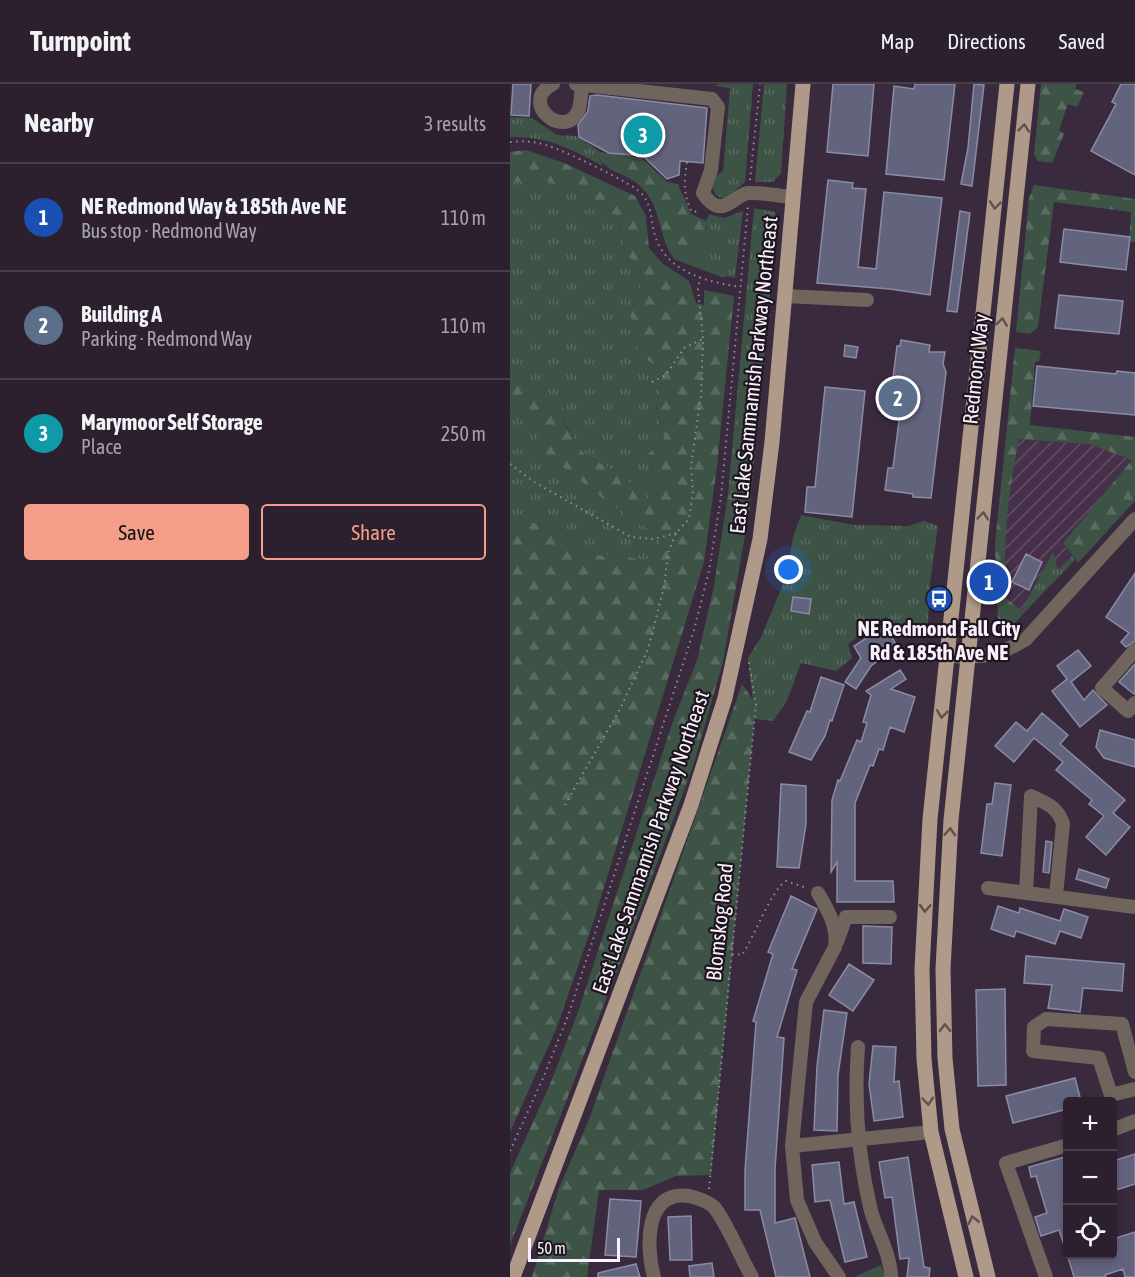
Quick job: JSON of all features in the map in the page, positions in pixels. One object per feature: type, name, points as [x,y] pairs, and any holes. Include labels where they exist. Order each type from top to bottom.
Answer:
[{"type":"main road","name":"East Lake Sammamish Parkway Northeast","points":[[513,1277],[691,805],[725,698],[760,539],[785,296],[802,84]]},
{"type":"main road","name":"Redmond Way","points":[[966,1277],[931,1132],[924,1059],[922,969],[930,819],[949,656],[1007,84]]},
{"type":"main road","name":"Redmond Way","points":[[988,1277],[952,1129],[945,1058],[943,969],[951,820],[970,658],[1000,339],[1028,84]]},
{"type":"street","points":[[553,84],[545,90],[541,102],[545,115],[557,122],[564,122],[575,115],[580,104],[582,85]]},
{"type":"street","points":[[576,84],[712,99],[718,107],[711,170],[704,193],[708,200],[716,205],[726,205],[750,193],[792,197]]},
{"type":"street","points":[[785,296],[867,300]]},
{"type":"street","points":[[949,656],[984,658],[1007,651],[1026,639],[1135,519]]},
{"type":"street","points":[[1135,650],[1102,688],[1128,711],[1135,703]]},
{"type":"street","points":[[1026,893],[1031,796],[1052,806],[1060,814],[1063,824],[1056,895]]},
{"type":"street","points":[[988,888],[1135,906]]},
{"type":"street","points":[[818,893],[829,912],[836,938],[835,947]]},
{"type":"street","points":[[839,1277],[815,1242],[797,1200],[792,1146],[806,1002],[835,947],[846,917],[890,917]]},
{"type":"street","points":[[1135,1072],[1122,1024],[1046,1019],[1034,1027],[1033,1051],[1099,1058],[1111,1095],[1135,1089]]},
{"type":"street","points":[[858,1047],[855,1090],[859,1142],[871,1211],[891,1277]]},
{"type":"street","points":[[1117,1128],[1135,1121]]},
{"type":"street","points":[[792,1146],[859,1142],[931,1132]]},
{"type":"street","points":[[1046,1277],[1006,1163],[1063,1146]]},
{"type":"street","points":[[654,1277],[650,1229],[655,1209],[663,1200],[682,1195],[699,1198],[713,1207],[752,1277]]},
{"type":"path","points":[[750,182],[760,84]]},
{"type":"path","points":[[510,141],[531,141],[549,146],[640,192],[652,213],[660,251],[671,263],[712,282],[740,287]]},
{"type":"path","points":[[510,1151],[544,1076],[567,1016],[694,630],[709,571],[721,497],[748,202]]},
{"type":"path","points":[[565,804],[620,709],[648,649],[664,587],[668,553],[676,533],[689,519],[693,493],[692,466],[701,396],[703,338],[698,289],[700,277]]},
{"type":"path","points":[[652,382],[666,375],[684,348],[703,338]]},
{"type":"path","points":[[510,464],[534,482],[631,537],[654,539],[676,533]]},
{"type":"path","name":"Blomskog Road","points":[[709,1189],[756,704],[748,658]]},
{"type":"path","points":[[732,954],[742,954],[752,941],[778,886],[786,881],[818,893]]},
{"type":"shaded area","points":[[1019,439],[1089,444],[1133,460],[1063,543],[1072,556],[1058,570],[1052,553],[1021,611],[1005,597],[1003,550],[1010,484]]},
{"type":"green space","points":[[753,84],[745,182],[725,199],[717,196],[712,188],[716,176],[723,171],[730,88],[715,86]]},
{"type":"green space","points":[[764,84],[787,84],[781,173],[773,182],[755,182]]},
{"type":"green space","points":[[1041,84],[1077,84],[1075,89],[1084,92],[1077,107],[1068,104],[1059,130],[1064,134],[1052,163],[1038,161],[1034,154]]},
{"type":"green space","points":[[510,117],[532,118],[557,135],[576,136],[601,152],[598,156],[603,166],[548,141],[510,137]]},
{"type":"green space","points":[[526,150],[564,163],[635,196],[646,216],[649,248],[662,263],[689,281],[696,303],[704,305],[704,290],[734,296],[717,466],[704,562],[593,923],[557,1027],[510,1132],[510,515],[568,534],[592,555],[626,556],[645,561],[660,548],[661,537],[605,500],[547,455],[530,422],[510,408],[510,374],[534,391],[563,398],[565,425],[585,455],[620,474],[648,499],[658,493],[648,454],[664,438],[656,407],[664,371],[637,353],[630,311],[644,279],[624,249],[618,218],[587,195],[549,182],[510,182],[510,152]]},
{"type":"green space","points":[[601,152],[642,158],[667,182],[678,184],[691,214],[706,221],[707,238],[691,262],[674,259],[665,241],[657,213],[648,196],[637,183],[602,162],[598,156]]},
{"type":"green space","points":[[510,182],[549,182],[587,195],[618,218],[624,249],[644,279],[630,311],[664,371],[656,407],[664,438],[648,454],[658,493],[648,499],[620,474],[585,455],[565,424],[563,398],[534,391],[510,374]]},
{"type":"green space","points":[[1034,185],[1135,199],[1135,242],[1129,242],[1131,212],[1054,202],[1038,327],[1030,334],[1016,332],[1029,198]]},
{"type":"green space","points":[[754,208],[775,212],[777,219],[750,506],[747,483],[728,494]]},
{"type":"green space","points":[[743,211],[735,278],[725,276],[724,278],[674,259],[691,261],[707,238],[706,221],[709,214],[724,218]]},
{"type":"green space","points":[[1015,348],[1041,351],[1039,361],[1035,362],[1030,425],[1135,437],[1135,501],[1078,563],[1063,543],[1132,460],[1089,444],[1019,439],[1007,518],[1005,597],[1024,613],[1009,630],[1001,629],[998,619],[995,544]]},
{"type":"green space","points":[[510,408],[530,422],[547,455],[605,500],[661,537],[660,548],[645,561],[626,556],[592,555],[568,534],[510,515]]},
{"type":"green space","points":[[737,481],[747,483],[750,506],[723,662],[694,763],[626,948],[510,1245],[510,1173],[551,1082],[578,1012],[672,724],[697,660],[714,586],[728,494]]},
{"type":"green space","points":[[801,515],[854,525],[908,526],[924,521],[938,526],[930,583],[928,623],[898,630],[886,617],[848,644],[852,658],[836,671],[801,663],[787,701],[773,721],[755,719],[748,658],[761,637],[787,575],[793,537]]},
{"type":"green space","points":[[1053,552],[1058,570],[1072,556],[1075,560],[1024,613],[1021,611]]},
{"type":"green space","points":[[742,684],[756,704],[711,1175],[676,1176],[643,1190],[599,1190],[587,1277],[532,1277],[559,1188],[590,1117]]},
{"type":"green space","points":[[881,1265],[885,1277],[854,1277]]},
{"type":"building","points":[[513,84],[531,84],[529,116],[511,115]]},
{"type":"building","points":[[833,84],[874,84],[868,156],[827,152]]},
{"type":"building","points":[[915,84],[955,84],[944,180],[886,174],[894,86],[914,89]]},
{"type":"building","points":[[974,84],[984,85],[972,186],[961,184],[968,148]]},
{"type":"building","points":[[1121,84],[1135,84],[1135,175],[1091,151],[1116,104],[1112,102]]},
{"type":"building","points":[[590,96],[707,108],[703,163],[680,161],[679,175],[667,179],[643,156],[609,153],[579,137],[578,125],[588,111]]},
{"type":"building","points":[[828,180],[853,183],[852,188],[866,189],[858,267],[876,269],[884,192],[942,198],[930,295],[817,283]]},
{"type":"building","points":[[960,211],[970,213],[957,312],[947,311]]},
{"type":"building","points":[[1064,229],[1130,237],[1126,270],[1060,262]]},
{"type":"building","points":[[1059,295],[1123,301],[1119,334],[1055,328]]},
{"type":"building","points":[[901,340],[930,345],[929,352],[945,352],[943,364],[946,372],[931,498],[913,497],[913,494],[885,490],[888,468],[893,468],[903,388],[892,386],[897,346],[900,346]]},
{"type":"building","points":[[845,345],[858,347],[856,358],[844,356]]},
{"type":"building","points":[[1037,366],[1116,374],[1117,371],[1135,373],[1135,415],[1033,406]]},
{"type":"building","points":[[825,387],[865,391],[852,517],[805,512],[807,487],[815,487]]},
{"type":"building","points":[[1026,554],[1042,562],[1029,590],[1012,582]]},
{"type":"building","points":[[1135,573],[1135,641],[1126,647],[1121,642],[1129,633],[1106,617]]},
{"type":"building","points":[[793,597],[811,599],[809,614],[791,611]]},
{"type":"building","points":[[885,626],[897,646],[871,666],[856,689],[845,682],[861,658],[854,646]]},
{"type":"building","points":[[1078,650],[1091,666],[1071,682],[1084,700],[1093,690],[1107,705],[1080,727],[1052,691],[1067,679],[1057,666]]},
{"type":"building","points":[[1135,664],[1135,694],[1134,694],[1119,682]]},
{"type":"building","points":[[900,670],[906,679],[891,689],[915,697],[904,732],[890,727],[883,750],[879,749],[873,766],[870,765],[855,803],[855,881],[893,881],[894,902],[837,902],[837,862],[831,872],[832,800],[838,780],[840,781],[857,740],[861,742],[867,723],[863,722],[871,695],[866,691]]},
{"type":"building","points":[[821,677],[844,685],[832,721],[830,720],[825,736],[811,760],[789,752],[807,711],[810,712]]},
{"type":"building","points":[[1042,713],[1068,735],[1060,744],[1125,800],[1113,813],[1130,827],[1106,855],[1086,837],[1104,816],[1089,804],[1092,800],[1056,770],[1063,762],[1034,738],[1014,762],[995,746],[1016,722],[1027,731]]},
{"type":"building","points":[[1100,730],[1135,740],[1135,767],[1104,758],[1096,747]]},
{"type":"building","points":[[995,783],[1011,785],[1002,856],[981,853],[987,804],[992,804]]},
{"type":"building","points":[[781,784],[806,786],[806,824],[799,868],[777,867]]},
{"type":"building","points":[[1046,841],[1052,842],[1049,873],[1043,872]]},
{"type":"building","points":[[1079,869],[1109,879],[1106,888],[1076,879]]},
{"type":"building","points":[[791,896],[817,909],[792,969],[797,970],[777,1037],[784,1038],[775,1169],[775,1223],[795,1218],[810,1277],[776,1277],[760,1210],[745,1210],[745,1171],[756,1022],[753,1021],[773,954],[768,952]]},
{"type":"building","points":[[998,906],[1019,913],[1020,908],[1060,921],[1064,909],[1088,917],[1081,938],[1060,931],[1055,944],[1016,931],[1014,937],[991,929]]},
{"type":"building","points":[[863,926],[892,927],[891,964],[863,963]]},
{"type":"building","points":[[1026,956],[1124,964],[1122,991],[1083,988],[1080,1012],[1048,1008],[1052,985],[1024,983]]},
{"type":"building","points":[[849,964],[874,980],[853,1011],[829,995]]},
{"type":"building","points":[[1005,989],[1006,1085],[978,1086],[976,990]]},
{"type":"building","points":[[824,1010],[847,1013],[838,1075],[837,1131],[814,1130],[817,1066]]},
{"type":"building","points":[[873,1046],[896,1047],[894,1082],[899,1081],[903,1117],[874,1121],[869,1084]]},
{"type":"building","points":[[1075,1078],[1080,1097],[1063,1097],[1063,1110],[1013,1123],[1006,1096]]},
{"type":"building","points":[[1135,1154],[1135,1184],[1117,1190],[1117,1160]]},
{"type":"building","points":[[908,1157],[924,1267],[930,1268],[929,1277],[907,1277],[909,1258],[900,1259],[892,1197],[885,1198],[879,1162]]},
{"type":"building","points":[[1063,1157],[1063,1242],[1059,1230],[1041,1236],[1035,1217],[1047,1213],[1036,1176],[1031,1177],[1029,1167]]},
{"type":"building","points":[[839,1162],[844,1204],[854,1202],[867,1257],[845,1262],[830,1200],[815,1202],[812,1165]]},
{"type":"building","points":[[610,1199],[641,1201],[636,1257],[605,1255]]},
{"type":"building","points":[[691,1216],[692,1260],[670,1260],[668,1217]]},
{"type":"building","points":[[1135,1232],[1135,1277],[1125,1277],[1123,1269],[1105,1275],[1106,1277],[1074,1277],[1069,1259],[1117,1259],[1117,1238]]},
{"type":"building","points":[[712,1263],[714,1277],[690,1277],[689,1266]]},
{"type":"building","points":[[636,1264],[640,1277],[598,1277],[598,1273]]},
{"type":"place","name":"Marymoor Self Storage","points":[[643,135]]},
{"type":"place","name":"Building A","points":[[898,398]]},
{"type":"place","name":"NE Redmond Way & 185th Ave NE","points":[[989,582]]},
{"type":"place","name":"NE Redmond Fall City Rd & 185th Ave NE","points":[[939,599]]}]
